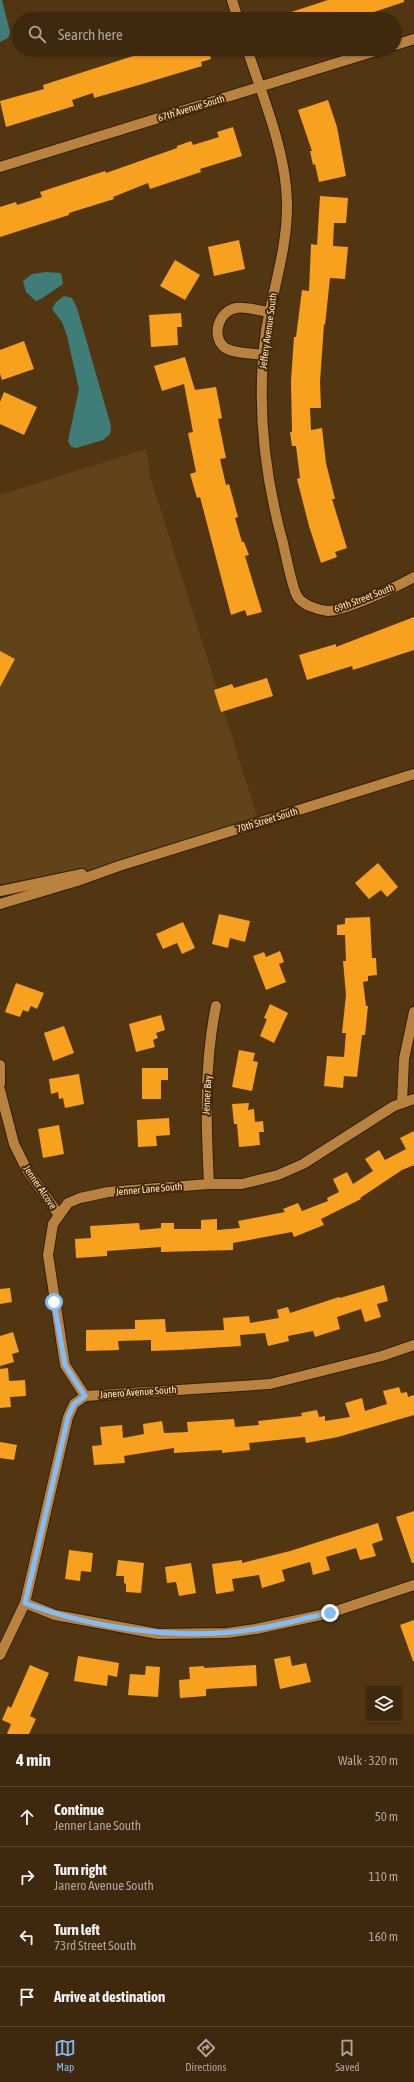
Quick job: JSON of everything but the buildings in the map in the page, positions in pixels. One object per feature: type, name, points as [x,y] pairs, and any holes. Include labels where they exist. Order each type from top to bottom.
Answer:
[{"type":"street","points":[[232,0],[236,12]]},
{"type":"street","points":[[402,43],[414,39]]},
{"type":"street","name":"Jeffery Avenue South","points":[[249,56],[284,170],[287,198],[284,238],[269,312],[263,355],[261,402],[264,455],[275,514],[298,597],[312,608]]},
{"type":"street","name":"67th Avenue South","points":[[0,168],[360,56]]},
{"type":"street","points":[[263,355],[232,350],[224,347],[219,338],[218,325],[223,314],[236,308],[269,312]]},
{"type":"street","name":"69th Street South","points":[[312,608],[329,611],[354,604],[414,576]]},
{"type":"street","name":"70th Street South","points":[[0,904],[414,774]]},
{"type":"street","name":"70th Street South","points":[[0,891],[120,866]]},
{"type":"street","name":"Jenner Bay","points":[[209,1184],[206,1115],[212,1025],[216,1006]]},
{"type":"street","points":[[402,1103],[404,1059],[414,1012]]},
{"type":"street","points":[[0,1065],[0,1084]]},
{"type":"street","name":"Jenner Alcove","points":[[0,1090],[18,1151],[27,1170],[59,1215]]},
{"type":"street","name":"Jenner Lane South","points":[[85,1396],[65,1365],[48,1255],[50,1235],[53,1224],[68,1203],[80,1198],[108,1192],[209,1184],[242,1184],[278,1175],[304,1164],[394,1106],[414,1099]]},
{"type":"street","name":"Janero Avenue South","points":[[0,1655],[25,1603],[68,1417],[74,1404],[85,1396],[270,1384],[382,1356],[414,1345]]},
{"type":"street","points":[[25,1603],[55,1615],[158,1634],[227,1633],[256,1629],[330,1613],[414,1585]]},
{"type":"shaded area","points":[[146,449],[150,476],[259,823],[119,866],[0,891],[0,495]]},
{"type":"water","points":[[0,0],[2,0],[10,32],[8,38],[0,42]]},
{"type":"water","points":[[46,272],[61,273],[63,284],[36,301],[26,292],[23,281],[32,274]]},
{"type":"water","points":[[64,296],[72,298],[77,308],[111,426],[110,434],[103,440],[76,448],[71,447],[68,441],[79,389],[67,336],[62,322],[52,309],[56,302]]},
{"type":"route","points":[[54,1302],[65,1365],[85,1396],[74,1404],[68,1417],[25,1603],[55,1615],[158,1634],[227,1633],[256,1629],[330,1613]]}]
